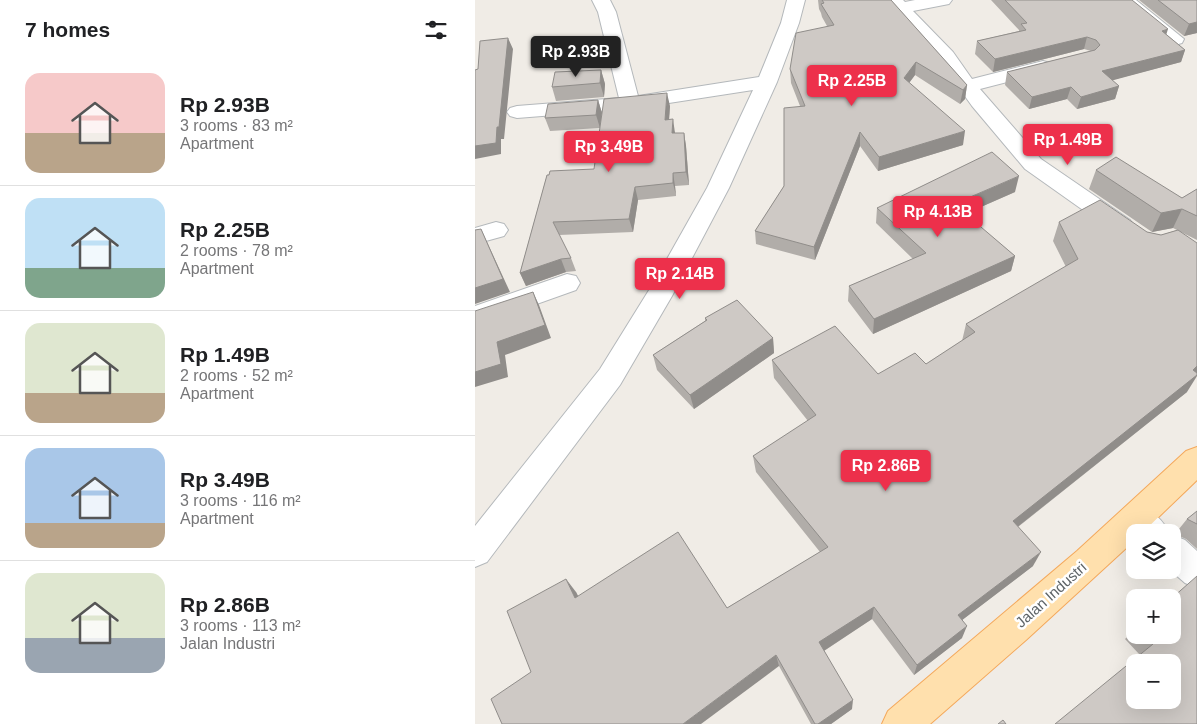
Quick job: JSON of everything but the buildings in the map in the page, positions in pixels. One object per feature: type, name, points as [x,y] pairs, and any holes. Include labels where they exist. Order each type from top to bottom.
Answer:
[{"type":"main road","name":"Jalan Industri","points":[[1146,524],[1197,460]]},
{"type":"main road","name":"Jalan Industri","points":[[901,724],[993,647],[1126,540]]},
{"type":"street","points":[[601,0],[607,12],[630,103]]},
{"type":"street","points":[[475,551],[610,377],[663,289],[713,196],[767,82],[790,23],[796,0]]},
{"type":"street","points":[[897,4],[943,0]]},
{"type":"street","points":[[1125,0],[1175,39]]},
{"type":"street","points":[[897,4],[946,56],[967,86],[1033,164],[1139,238]]},
{"type":"street","points":[[967,86],[1057,64]]},
{"type":"street","points":[[517,112],[630,103],[767,82]]},
{"type":"street","points":[[475,316],[567,283]]},
{"type":"street","points":[[1181,558],[1197,572]]}]
